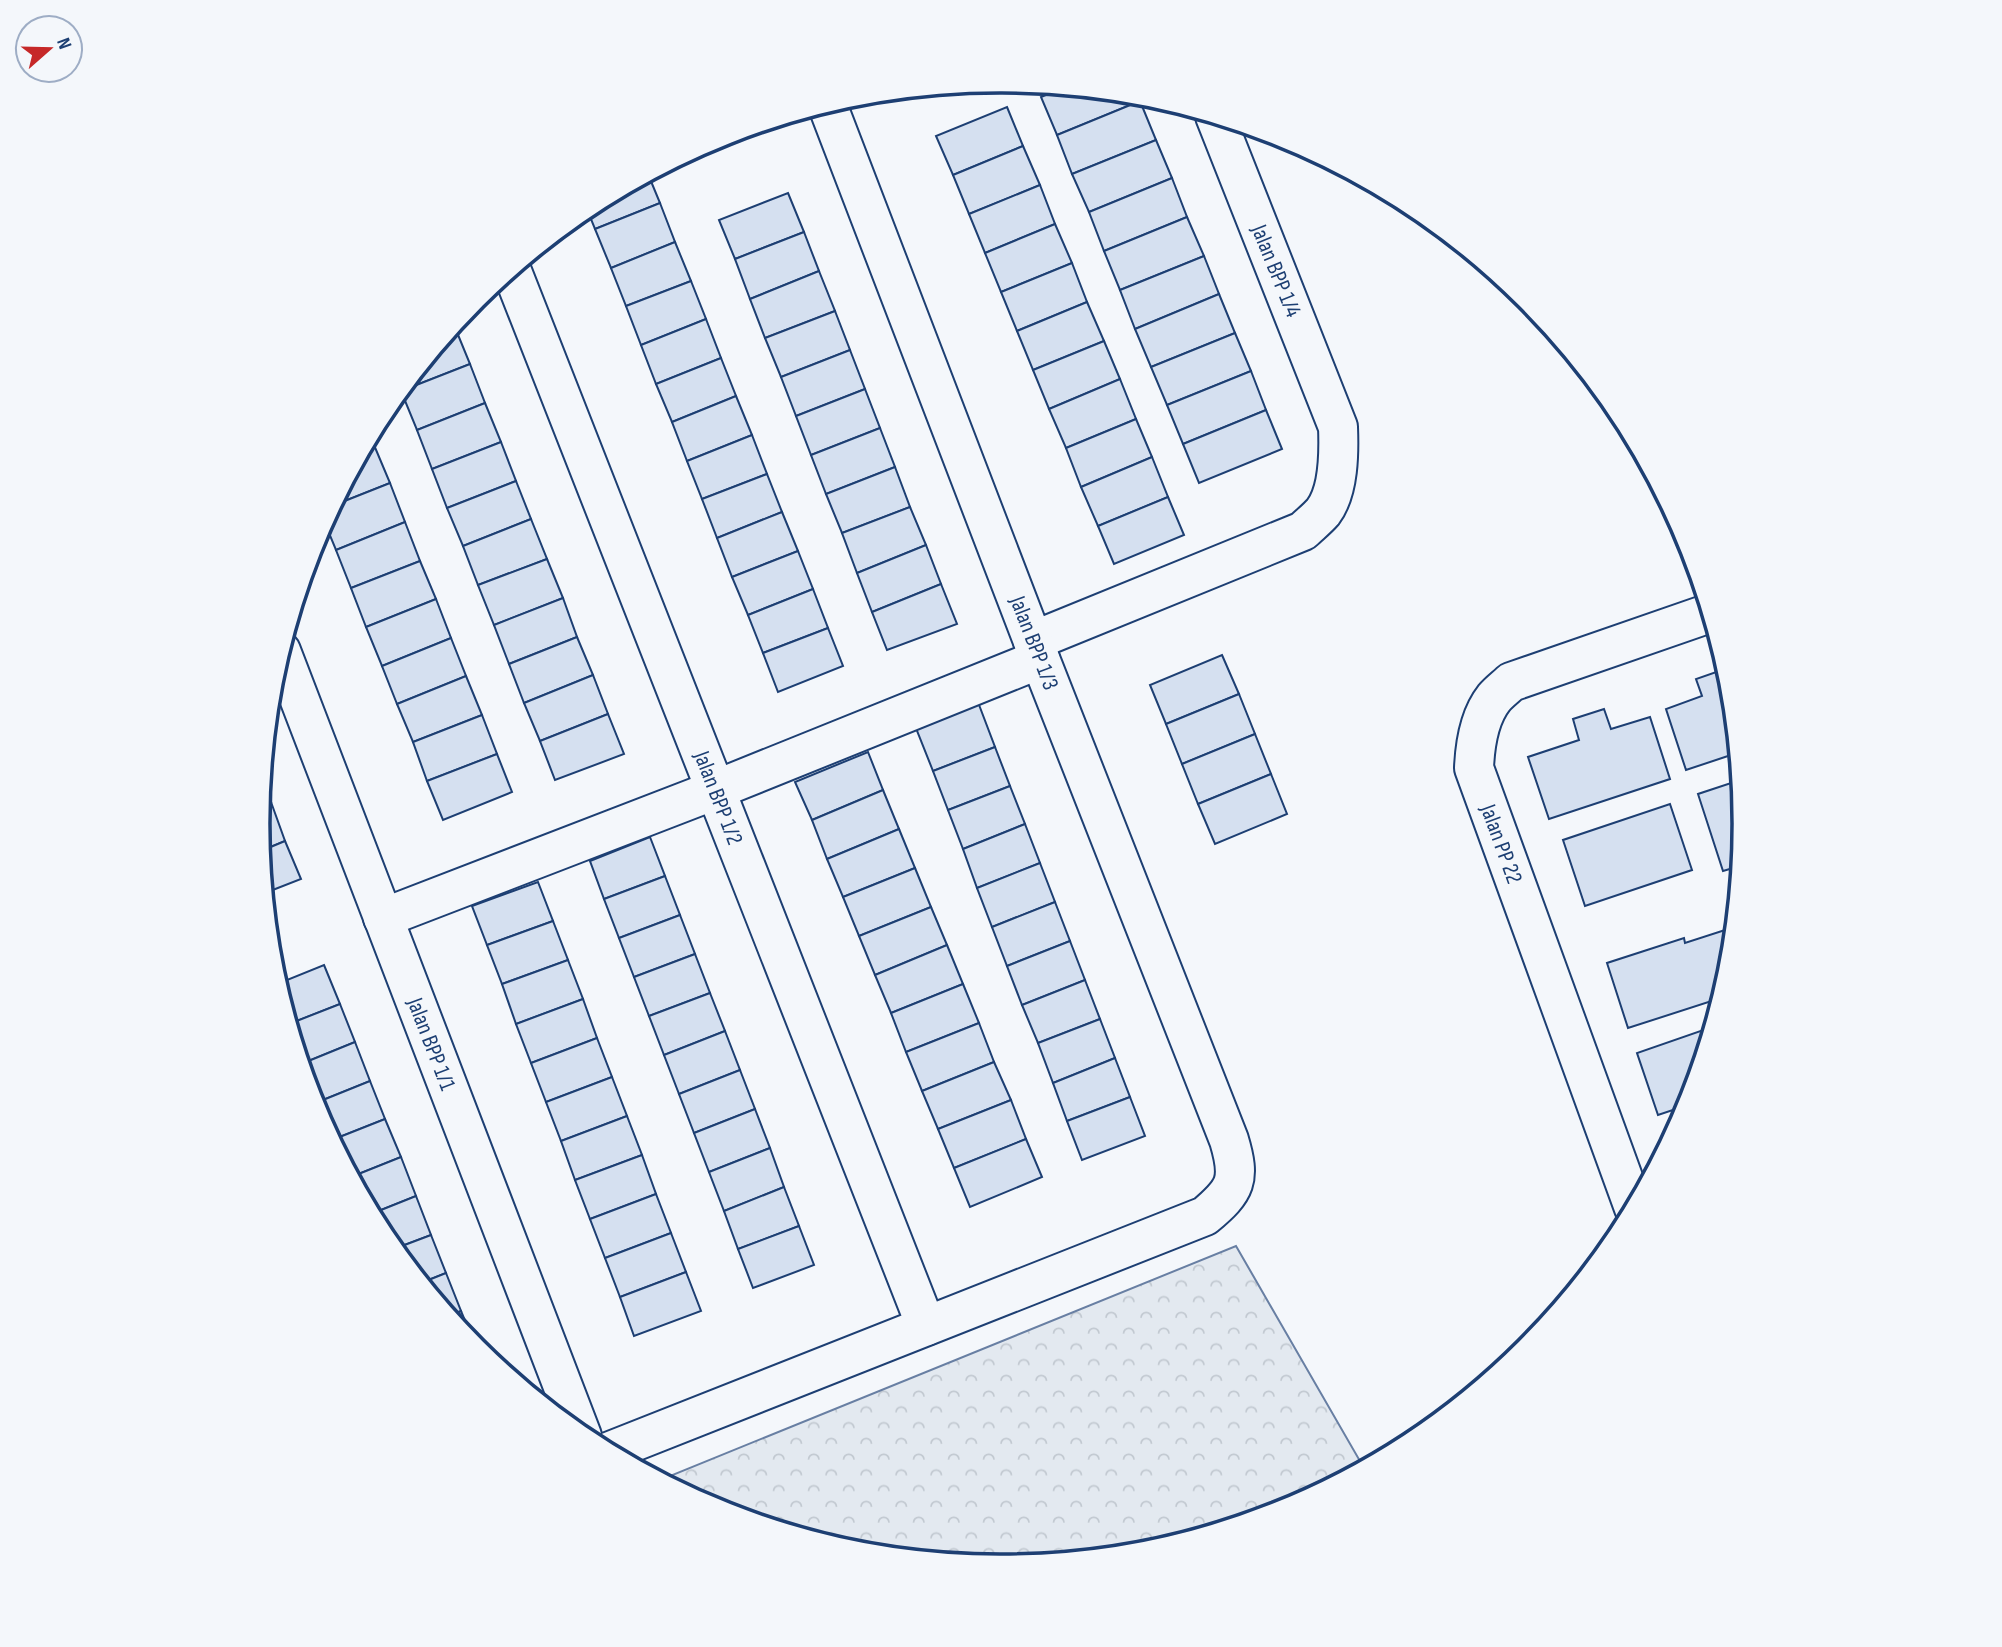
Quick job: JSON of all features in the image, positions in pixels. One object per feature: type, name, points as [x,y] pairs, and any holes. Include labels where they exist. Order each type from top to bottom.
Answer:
[{"type":"street","name":"Jalan BPP 1/3","points":[[831,114],[1037,650],[1230,1140],[1235,1160],[1235,1183],[1223,1201],[1205,1216],[926,1326]]},
{"type":"street","name":"Jalan BPP 1/4","points":[[1037,650],[1303,531],[1324,511],[1334,486],[1339,457],[1338,427],[1219,127]]},
{"type":"street","name":"Jalan BPP 1/2","points":[[515,278],[926,1326]]},
{"type":"street","name":"Jalan PP 22","points":[[1630,1196],[1474,768],[1475,745],[1494,698],[1511,682],[1701,615]]},
{"type":"street","points":[[383,918],[715,790],[1037,650]]},
{"type":"street","name":"Jalan BPP 1/1","points":[[287,667],[574,1416]]},
{"type":"street","points":[[621,1447],[926,1326]]},
{"type":"green space","points":[[1236,1246],[1359,1460],[1281,1499],[1190,1529],[1144,1540],[1049,1553],[953,1553],[858,1540],[766,1515],[721,1499],[671,1475]]},
{"type":"building","points":[[1049,94],[1131,105],[1057,135],[1041,97]]},
{"type":"building","points":[[1131,105],[1142,107],[1156,140],[1072,174],[1057,135]]},
{"type":"building","points":[[1007,107],[1023,146],[953,175],[936,136]]},
{"type":"building","points":[[1156,140],[1172,178],[1089,212],[1072,174]]},
{"type":"building","points":[[1023,146],[1040,185],[969,214],[953,175]]},
{"type":"building","points":[[1172,178],[1187,217],[1104,251],[1089,212]]},
{"type":"building","points":[[652,183],[660,203],[595,229],[591,219]]},
{"type":"building","points":[[1040,185],[1055,224],[985,253],[969,214]]},
{"type":"building","points":[[788,193],[804,232],[735,259],[719,220]]},
{"type":"building","points":[[660,203],[675,242],[611,268],[595,229]]},
{"type":"building","points":[[1187,217],[1204,256],[1120,290],[1104,251]]},
{"type":"building","points":[[1055,224],[1072,263],[1001,292],[985,253]]},
{"type":"building","points":[[804,232],[819,271],[750,299],[735,259]]},
{"type":"building","points":[[675,242],[691,281],[626,306],[611,268]]},
{"type":"building","points":[[1204,256],[1219,294],[1135,329],[1120,290]]},
{"type":"building","points":[[1072,263],[1087,302],[1017,331],[1001,292]]},
{"type":"building","points":[[819,271],[835,311],[765,338],[750,299]]},
{"type":"building","points":[[691,281],[706,319],[641,345],[626,306]]},
{"type":"building","points":[[1219,294],[1235,333],[1151,367],[1135,329]]},
{"type":"building","points":[[1087,302],[1104,341],[1033,370],[1017,331]]},
{"type":"building","points":[[835,311],[850,350],[781,377],[765,338]]},
{"type":"building","points":[[706,319],[721,358],[656,384],[641,345]]},
{"type":"building","points":[[1235,333],[1251,371],[1167,405],[1151,367]]},
{"type":"building","points":[[458,335],[470,364],[417,385]]},
{"type":"building","points":[[1104,341],[1120,379],[1049,409],[1033,370]]},
{"type":"building","points":[[850,350],[865,389],[796,416],[781,377]]},
{"type":"building","points":[[721,358],[736,396],[672,422],[656,384]]},
{"type":"building","points":[[470,364],[485,403],[417,430],[405,401],[417,385]]},
{"type":"building","points":[[1251,371],[1266,410],[1183,444],[1167,405]]},
{"type":"building","points":[[1120,379],[1136,419],[1066,448],[1049,409]]},
{"type":"building","points":[[865,389],[880,428],[811,455],[796,416]]},
{"type":"building","points":[[736,396],[752,435],[687,461],[672,422]]},
{"type":"building","points":[[485,403],[501,442],[432,469],[417,430]]},
{"type":"building","points":[[1266,410],[1282,449],[1199,483],[1183,444]]},
{"type":"building","points":[[1136,419],[1152,457],[1081,487],[1066,448]]},
{"type":"building","points":[[880,428],[895,467],[826,494],[811,455]]},
{"type":"building","points":[[752,435],[767,474],[702,499],[687,461]]},
{"type":"building","points":[[501,442],[516,481],[447,508],[432,469]]},
{"type":"building","points":[[375,447],[390,483],[346,501]]},
{"type":"building","points":[[1152,457],[1168,497],[1098,526],[1081,487]]},
{"type":"building","points":[[895,467],[910,507],[842,533],[826,494]]},
{"type":"building","points":[[767,474],[782,512],[717,538],[702,499]]},
{"type":"building","points":[[516,481],[531,519],[463,546],[447,508]]},
{"type":"building","points":[[390,483],[405,522],[336,550],[330,535],[346,501]]},
{"type":"building","points":[[1168,497],[1184,535],[1114,564],[1098,526]]},
{"type":"building","points":[[910,507],[926,545],[857,573],[842,533]]},
{"type":"building","points":[[782,512],[798,551],[732,577],[717,538]]},
{"type":"building","points":[[531,519],[547,559],[478,585],[463,546]]},
{"type":"building","points":[[405,522],[420,561],[351,588],[336,550]]},
{"type":"building","points":[[926,545],[941,584],[872,612],[857,573]]},
{"type":"building","points":[[798,551],[813,589],[748,615],[732,577]]},
{"type":"building","points":[[547,559],[563,598],[494,625],[478,585]]},
{"type":"building","points":[[420,561],[436,599],[366,627],[351,588]]},
{"type":"building","points":[[941,584],[957,624],[887,650],[872,612]]},
{"type":"building","points":[[813,589],[828,628],[763,653],[748,615]]},
{"type":"building","points":[[563,598],[577,637],[509,664],[494,625]]},
{"type":"building","points":[[436,599],[451,638],[382,666],[366,627]]},
{"type":"building","points":[[828,628],[843,666],[778,692],[763,653]]},
{"type":"building","points":[[577,637],[593,675],[524,703],[509,664]]},
{"type":"building","points":[[451,638],[466,676],[397,704],[382,666]]},
{"type":"building","points":[[1222,655],[1239,694],[1166,724],[1150,685]]},
{"type":"building","points":[[1716,672],[1728,756],[1686,770],[1666,709],[1702,696],[1696,679]]},
{"type":"building","points":[[593,675],[608,714],[540,741],[524,703]]},
{"type":"building","points":[[466,676],[482,715],[413,742],[397,704]]},
{"type":"building","points":[[973,689],[995,747],[933,771],[910,713]]},
{"type":"building","points":[[1239,694],[1255,734],[1182,764],[1166,724]]},
{"type":"building","points":[[1604,709],[1611,729],[1650,717],[1670,779],[1549,819],[1528,757],[1579,740],[1573,719]]},
{"type":"building","points":[[608,714],[624,754],[555,780],[540,741]]},
{"type":"building","points":[[482,715],[497,754],[427,781],[413,742]]},
{"type":"building","points":[[1255,734],[1271,774],[1198,804],[1182,764]]},
{"type":"building","points":[[995,747],[1010,786],[948,810],[933,771]]},
{"type":"building","points":[[868,752],[883,790],[812,820],[795,782]]},
{"type":"building","points":[[497,754],[512,792],[443,820],[427,781]]},
{"type":"building","points":[[1271,774],[1287,814],[1215,844],[1198,804]]},
{"type":"building","points":[[1730,783],[1730,869],[1723,871],[1698,794]]},
{"type":"building","points":[[1010,786],[1025,824],[963,849],[948,810]]},
{"type":"building","points":[[883,790],[899,829],[827,859],[812,820]]},
{"type":"building","points":[[271,802],[285,841],[271,847],[270,824]]},
{"type":"building","points":[[1670,804],[1692,870],[1585,906],[1563,840]]},
{"type":"building","points":[[1025,824],[1040,863],[977,888],[963,849]]},
{"type":"building","points":[[899,829],[915,868],[843,897],[827,859]]},
{"type":"building","points":[[650,837],[665,876],[604,899],[590,861]]},
{"type":"building","points":[[285,841],[301,879],[274,890],[271,847]]},
{"type":"building","points":[[1040,863],[1055,902],[992,927],[977,888]]},
{"type":"building","points":[[915,868],[931,907],[859,936],[843,897]]},
{"type":"building","points":[[665,876],[680,915],[619,938],[604,899]]},
{"type":"building","points":[[538,882],[553,921],[487,945],[472,906]]},
{"type":"building","points":[[1055,902],[1070,941],[1007,966],[992,927]]},
{"type":"building","points":[[931,907],[947,945],[875,975],[859,936]]},
{"type":"building","points":[[680,915],[695,954],[634,977],[619,938]]},
{"type":"building","points":[[553,921],[568,960],[502,984],[487,945]]},
{"type":"building","points":[[1723,931],[1710,1002],[1628,1028],[1607,963],[1684,938],[1685,943]]},
{"type":"building","points":[[1070,941],[1085,980],[1022,1005],[1007,966]]},
{"type":"building","points":[[947,945],[963,984],[891,1013],[875,975]]},
{"type":"building","points":[[695,954],[710,993],[649,1016],[634,977]]},
{"type":"building","points":[[568,960],[583,999],[516,1024],[502,984]]},
{"type":"building","points":[[324,965],[340,1004],[297,1021],[287,980]]},
{"type":"building","points":[[1085,980],[1100,1019],[1038,1043],[1022,1005]]},
{"type":"building","points":[[963,984],[979,1023],[906,1052],[891,1013]]},
{"type":"building","points":[[710,993],[725,1031],[664,1055],[649,1016]]},
{"type":"building","points":[[583,999],[597,1038],[531,1063],[516,1024]]},
{"type":"building","points":[[340,1004],[355,1042],[310,1060],[297,1021]]},
{"type":"building","points":[[1100,1019],[1115,1058],[1053,1083],[1038,1043]]},
{"type":"building","points":[[979,1023],[994,1062],[922,1091],[906,1052]]},
{"type":"building","points":[[725,1031],[740,1070],[679,1094],[664,1055]]},
{"type":"building","points":[[1702,1031],[1673,1110],[1658,1115],[1637,1053]]},
{"type":"building","points":[[597,1038],[612,1077],[546,1102],[531,1063]]},
{"type":"building","points":[[355,1042],[370,1081],[325,1099],[310,1060]]},
{"type":"building","points":[[1115,1058],[1130,1097],[1067,1121],[1053,1083]]},
{"type":"building","points":[[994,1062],[1011,1100],[938,1129],[922,1091]]},
{"type":"building","points":[[740,1070],[755,1109],[694,1133],[679,1094]]},
{"type":"building","points":[[612,1077],[627,1116],[561,1141],[546,1102]]},
{"type":"building","points":[[370,1081],[385,1119],[341,1136],[325,1099]]},
{"type":"building","points":[[1130,1097],[1145,1136],[1082,1160],[1067,1121]]},
{"type":"building","points":[[1011,1100],[1026,1139],[954,1168],[938,1129]]},
{"type":"building","points":[[755,1109],[770,1148],[709,1172],[694,1133]]},
{"type":"building","points":[[627,1116],[642,1155],[575,1180],[561,1141]]},
{"type":"building","points":[[385,1119],[401,1157],[360,1173],[341,1136]]},
{"type":"building","points":[[1026,1139],[1042,1177],[970,1207],[954,1168]]},
{"type":"building","points":[[770,1148],[784,1187],[724,1211],[709,1172]]},
{"type":"building","points":[[642,1155],[656,1194],[590,1219],[575,1180]]},
{"type":"building","points":[[401,1157],[416,1196],[381,1210],[360,1173]]},
{"type":"building","points":[[784,1187],[799,1226],[738,1249],[724,1211]]},
{"type":"building","points":[[656,1194],[671,1233],[605,1258],[590,1219]]},
{"type":"building","points":[[416,1196],[431,1235],[405,1245],[381,1210]]},
{"type":"building","points":[[799,1226],[814,1265],[753,1288],[738,1249]]},
{"type":"building","points":[[671,1233],[686,1272],[620,1297],[605,1258]]},
{"type":"building","points":[[431,1235],[446,1273],[430,1279],[405,1245]]},
{"type":"building","points":[[686,1272],[701,1311],[634,1336],[620,1297]]},
{"type":"building","points":[[446,1273],[461,1311],[458,1312],[430,1279]]}]
